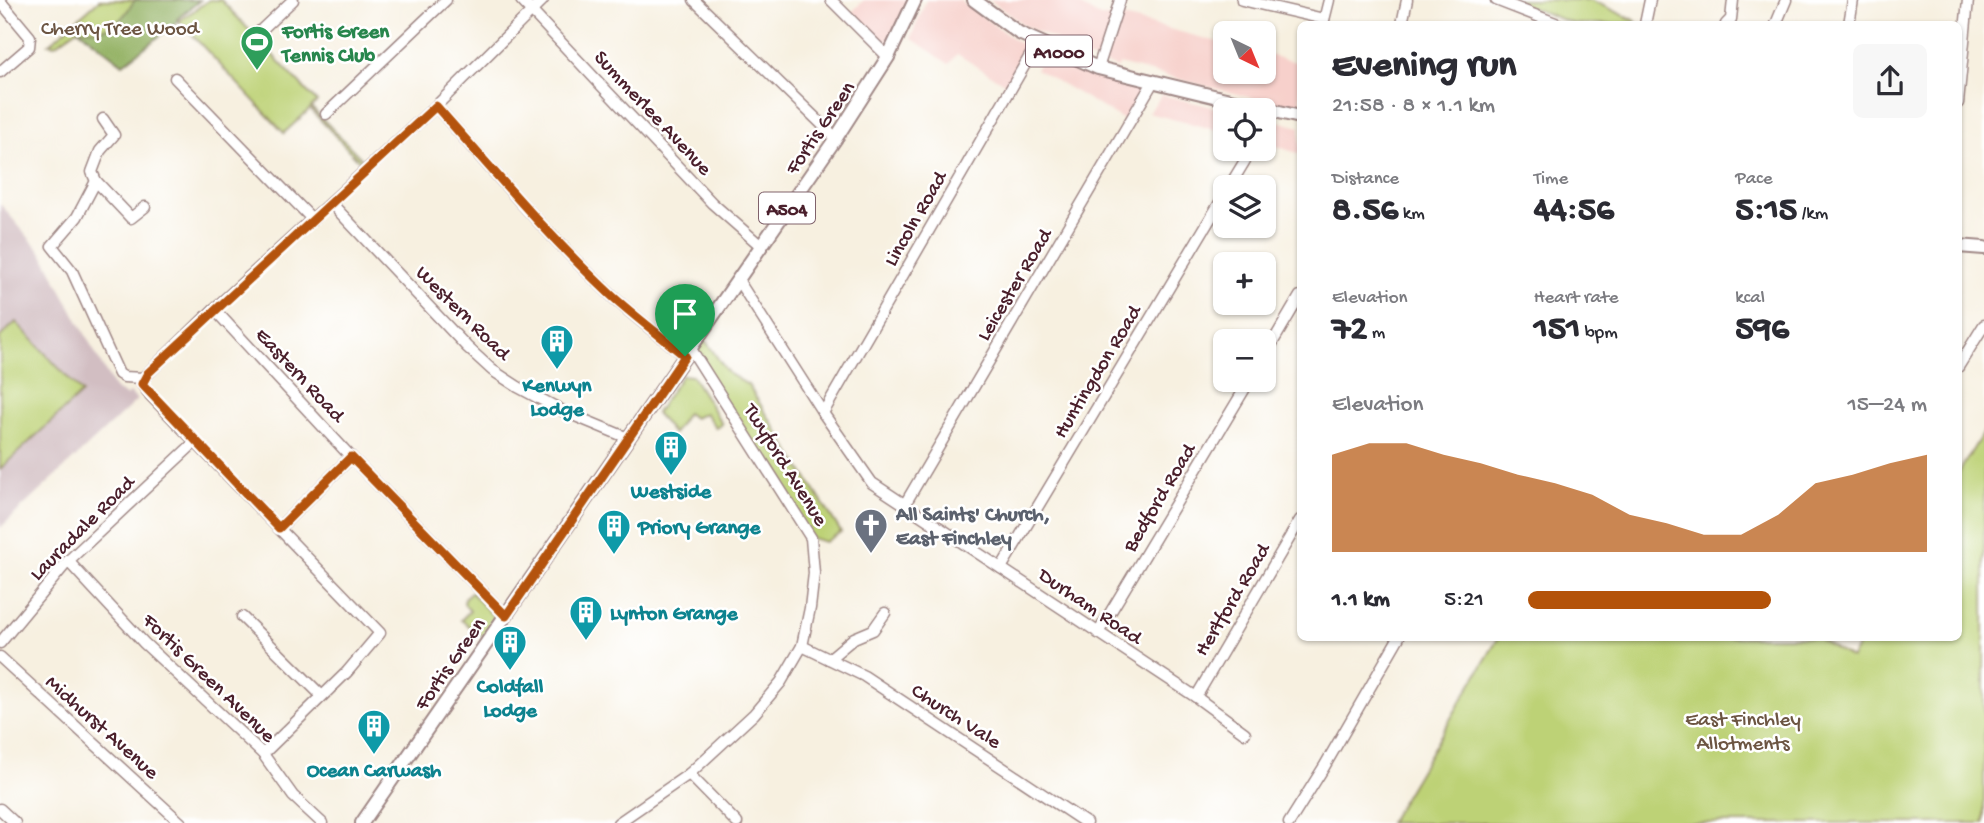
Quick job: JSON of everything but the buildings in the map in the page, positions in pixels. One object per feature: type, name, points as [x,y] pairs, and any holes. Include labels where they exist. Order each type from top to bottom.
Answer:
[{"type":"main road","name":"Fortis Green","points":[[362,823],[836,138],[888,58],[915,0]]},
{"type":"main road","name":"A1000","points":[[974,0],[1019,33],[1098,68],[1219,98]]},
{"type":"main road","name":"A1000","points":[[1276,112],[1297,116]]},
{"type":"main road","points":[[1962,246],[1984,248]]},
{"type":"street","points":[[258,33],[293,0]]},
{"type":"street","points":[[326,114],[446,0]]},
{"type":"street","name":"Summerlee Avenue","points":[[521,0],[712,203],[761,246]]},
{"type":"street","points":[[263,754],[347,672],[380,632],[195,442],[145,388],[142,384],[143,378],[436,106],[543,0]]},
{"type":"street","points":[[694,0],[836,138]]},
{"type":"street","points":[[831,0],[888,58]]},
{"type":"street","points":[[1098,68],[1120,0]]},
{"type":"street","points":[[1242,0],[1319,21]]},
{"type":"street","points":[[1323,21],[1329,0]]},
{"type":"street","points":[[1403,21],[1407,0]]},
{"type":"street","points":[[1496,0],[1549,21]]},
{"type":"street","points":[[1646,21],[1650,0]]},
{"type":"street","points":[[1729,21],[1733,0]]},
{"type":"street","points":[[1777,21],[1786,0]]},
{"type":"street","points":[[1850,21],[1853,0]]},
{"type":"street","points":[[1962,62],[1968,0]]},
{"type":"street","points":[[0,1],[31,41],[29,47],[0,72]]},
{"type":"street","name":"Lincoln Road","points":[[823,413],[1038,42]]},
{"type":"street","points":[[175,78],[313,220]]},
{"type":"street","name":"Leicester Road","points":[[905,504],[1153,82]]},
{"type":"street","name":"Twyford Avenue","points":[[436,106],[572,257],[613,297],[688,352],[811,538],[814,573],[803,646],[781,682],[754,714],[689,774],[618,823]]},
{"type":"street","points":[[103,119],[114,135],[100,151],[92,172],[96,181],[131,218],[145,207]]},
{"type":"street","points":[[96,181],[77,217],[52,246],[72,271],[120,374],[124,377],[143,378]]},
{"type":"street","name":"Western Road","points":[[331,203],[492,370],[563,411],[628,438]]},
{"type":"street","name":"Huntingdon Road","points":[[1001,568],[1213,214]]},
{"type":"street","name":"Durham Road","points":[[738,280],[823,413],[872,483],[1196,697],[1245,733]]},
{"type":"street","points":[[1276,337],[1297,301]]},
{"type":"street","name":"Eastern Road","points":[[215,309],[351,457],[506,616]]},
{"type":"street","points":[[1962,361],[1984,325]]},
{"type":"street","name":"Bedford Road","points":[[1098,633],[1243,392]]},
{"type":"street","name":"Lauradale Road","points":[[0,643],[68,561],[195,442]]},
{"type":"street","points":[[279,528],[351,457]]},
{"type":"street","name":"Hertford Road","points":[[1196,697],[1297,525]]},
{"type":"street","name":"Fortis Green Avenue","points":[[68,561],[144,643],[263,754],[293,796],[322,823]]},
{"type":"street","points":[[829,659],[854,638],[873,630],[884,613]]},
{"type":"street","points":[[242,617],[321,695]]},
{"type":"street","points":[[1289,823],[1397,641]]},
{"type":"street","name":"Church Vale","points":[[803,646],[864,676],[1086,823]]},
{"type":"street","name":"Midhurst Avenue","points":[[0,657],[181,823]]},
{"type":"street","points":[[689,774],[737,823]]},
{"type":"street","points":[[0,809],[15,823]]},
{"type":"shaded area","points":[[864,0],[907,0],[894,33],[887,42],[852,12]]},
{"type":"shaded area","points":[[926,0],[959,0],[1029,50],[1007,85],[957,54],[949,64],[911,38]]},
{"type":"shaded area","points":[[990,0],[1070,0],[1100,17],[1128,18],[1213,41],[1213,84],[1276,84],[1276,57],[1297,62],[1297,109],[1276,104],[1276,98],[1253,98],[1119,64],[1118,68],[1081,55],[1082,51],[1025,26]]},
{"type":"shaded area","points":[[1045,55],[1092,76],[1141,91],[1124,120],[1036,69]]},
{"type":"shaded area","points":[[1162,95],[1213,107],[1213,129],[1148,113]]},
{"type":"shaded area","points":[[1277,121],[1297,126],[1297,153],[1276,146]]},
{"type":"shaded area","points":[[0,204],[42,253],[114,388],[126,396],[130,393],[137,400],[0,528]]},
{"type":"green space","name":"Cherry Tree Wood","points":[[99,0],[200,0],[123,64],[78,29],[55,45],[49,44]]},
{"type":"green space","name":"Cherry Tree Wood","points":[[135,0],[200,0],[177,19],[179,21],[123,64],[78,29],[112,26],[123,17]]},
{"type":"green space","name":"Fortis Green Tennis Club","points":[[209,0],[221,0],[317,102],[311,107],[364,161],[361,163],[310,109],[284,133],[179,21]]},
{"type":"green space","points":[[1511,0],[1591,0],[1636,21],[1566,21]]},
{"type":"green space","points":[[16,322],[82,393],[0,469],[0,337]]},
{"type":"green space","points":[[701,334],[728,373],[748,385],[841,532],[825,542],[811,538],[691,349]]},
{"type":"green space","points":[[682,375],[692,376],[722,424],[716,428],[705,413],[694,418],[687,413],[673,434],[656,413]]},
{"type":"green space","name":"East Finchley Allotments","points":[[1984,431],[1984,823],[1389,823],[1497,641],[1822,641],[1851,658],[1861,641],[1962,641],[1962,467]]},
{"type":"green space","points":[[471,592],[495,618],[483,636],[461,620],[470,611],[464,604],[465,597]]},
{"type":"place","name":"Fortis Green Tennis Club","points":[[257,72]]},
{"type":"place","name":"Kenwyn Lodge","points":[[557,371]]},
{"type":"place","name":"Westside","points":[[671,477]]},
{"type":"place","name":"All Saints' Church, East Finchley","points":[[871,555]]},
{"type":"place","name":"Priory Grange","points":[[614,556]]},
{"type":"place","name":"Lynton Grange","points":[[586,642]]},
{"type":"place","name":"Coldfall Lodge","points":[[510,672]]},
{"type":"place","name":"Ocean Carwash","points":[[374,756]]},
{"type":"route","points":[[436,106],[572,257],[613,297],[685,356],[506,616],[351,457],[279,528],[142,384],[143,378],[224,300],[436,106]]}]
